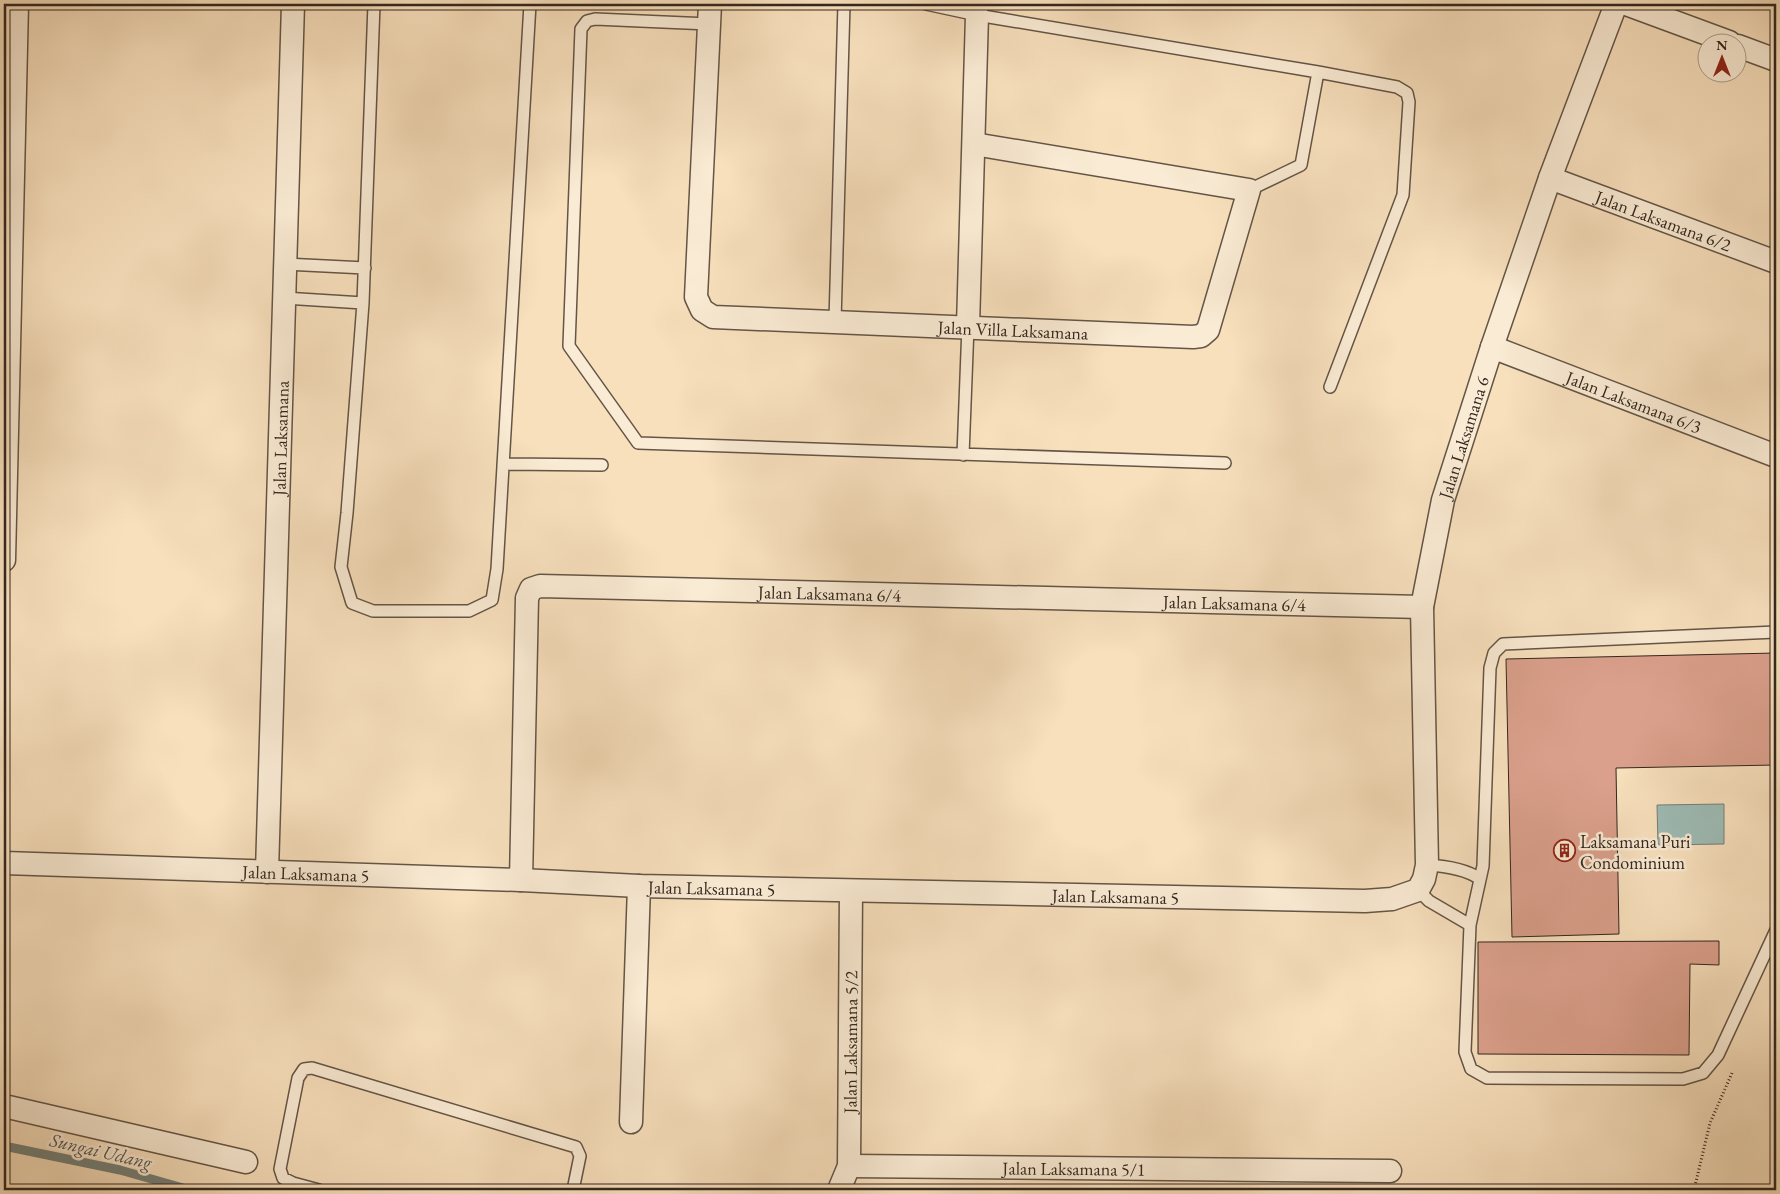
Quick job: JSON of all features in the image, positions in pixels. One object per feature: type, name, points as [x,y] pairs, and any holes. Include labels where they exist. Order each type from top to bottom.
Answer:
[{"type":"street","points":[[4,560],[7,276],[17,4]]},
{"type":"street","name":"Jalan Laksamana","points":[[267,872],[293,4]]},
{"type":"street","name":"Jalan Laksamana 6","points":[[1418,890],[1424,879],[1427,865],[1422,607],[1443,500],[1492,347],[1550,178],[1616,4]]},
{"type":"street","points":[[1626,4],[1703,32]]},
{"type":"street","name":"Jalan Villa Laksamana","points":[[709,14],[696,297],[702,310],[713,317],[1201,336],[1208,330],[1249,190]]},
{"type":"street","points":[[968,326],[977,15]]},
{"type":"street","points":[[1748,50],[1776,60]]},
{"type":"street","points":[[974,144],[1249,190]]},
{"type":"street","name":"Jalan Laksamana 6/2","points":[[1550,178],[1776,262]]},
{"type":"street","name":"Jalan Laksamana 6/3","points":[[1492,347],[1776,456]]},
{"type":"street","name":"Jalan Laksamana 6/4","points":[[521,880],[527,598],[531,589],[540,586],[1422,607]]},
{"type":"street","name":"Jalan Laksamana 5","points":[[4,863],[851,892],[1365,901],[1392,899],[1418,890]]},
{"type":"street","points":[[632,1122],[639,886]]},
{"type":"street","name":"Jalan Laksamana 5/2","points":[[839,1190],[848,1166],[851,892]]},
{"type":"street","points":[[4,1106],[246,1162]]},
{"type":"street","name":"Jalan Laksamana 5/1","points":[[848,1166],[1390,1171]]},
{"type":"lane","points":[[374,4],[363,303],[341,567],[352,603],[373,611],[469,611],[492,600],[497,569],[530,4]]},
{"type":"lane","points":[[835,321],[844,4]]},
{"type":"lane","points":[[926,4],[977,15],[1318,72],[1397,87],[1407,93],[1409,102],[1403,195],[1330,387]]},
{"type":"lane","points":[[709,14],[596,19],[587,21],[581,29],[569,346],[638,443],[1225,463]]},
{"type":"lane","points":[[1249,190],[1301,165],[1318,72]]},
{"type":"lane","points":[[285,264],[365,268]]},
{"type":"lane","points":[[284,298],[363,303]]},
{"type":"lane","points":[[963,455],[968,326]]},
{"type":"lane","points":[[503,464],[602,465]]},
{"type":"lane","points":[[1776,632],[1503,644],[1494,653],[1490,668],[1483,866],[1470,925],[1465,1052],[1471,1069],[1487,1078],[1683,1079],[1703,1073],[1718,1055],[1776,930]]},
{"type":"lane","points":[[1427,865],[1441,866],[1472,874],[1480,879]]},
{"type":"lane","points":[[1418,890],[1429,901],[1470,925]]},
{"type":"lane","points":[[319,1190],[293,1183],[284,1178],[280,1169],[298,1078],[304,1069],[312,1068],[576,1147],[580,1156],[573,1190]]},
{"type":"path","points":[[1694,1190],[1710,1123],[1733,1070]]},
{"type":"water","points":[[1724,804],[1724,844],[1658,845],[1657,805]]},
{"type":"building","name":"Laksamana Puri Condominium","points":[[1776,653],[1776,765],[1616,768],[1619,934],[1512,937],[1506,659]]},
{"type":"building","points":[[1719,941],[1719,965],[1690,964],[1689,1055],[1478,1054],[1478,942]]},
{"type":"waterway","name":"Sungai Udang","points":[[4,1146],[120,1170],[190,1190]]},
{"type":"place","name":"Laksamana Puri Condominium","points":[[1564,851]]}]
